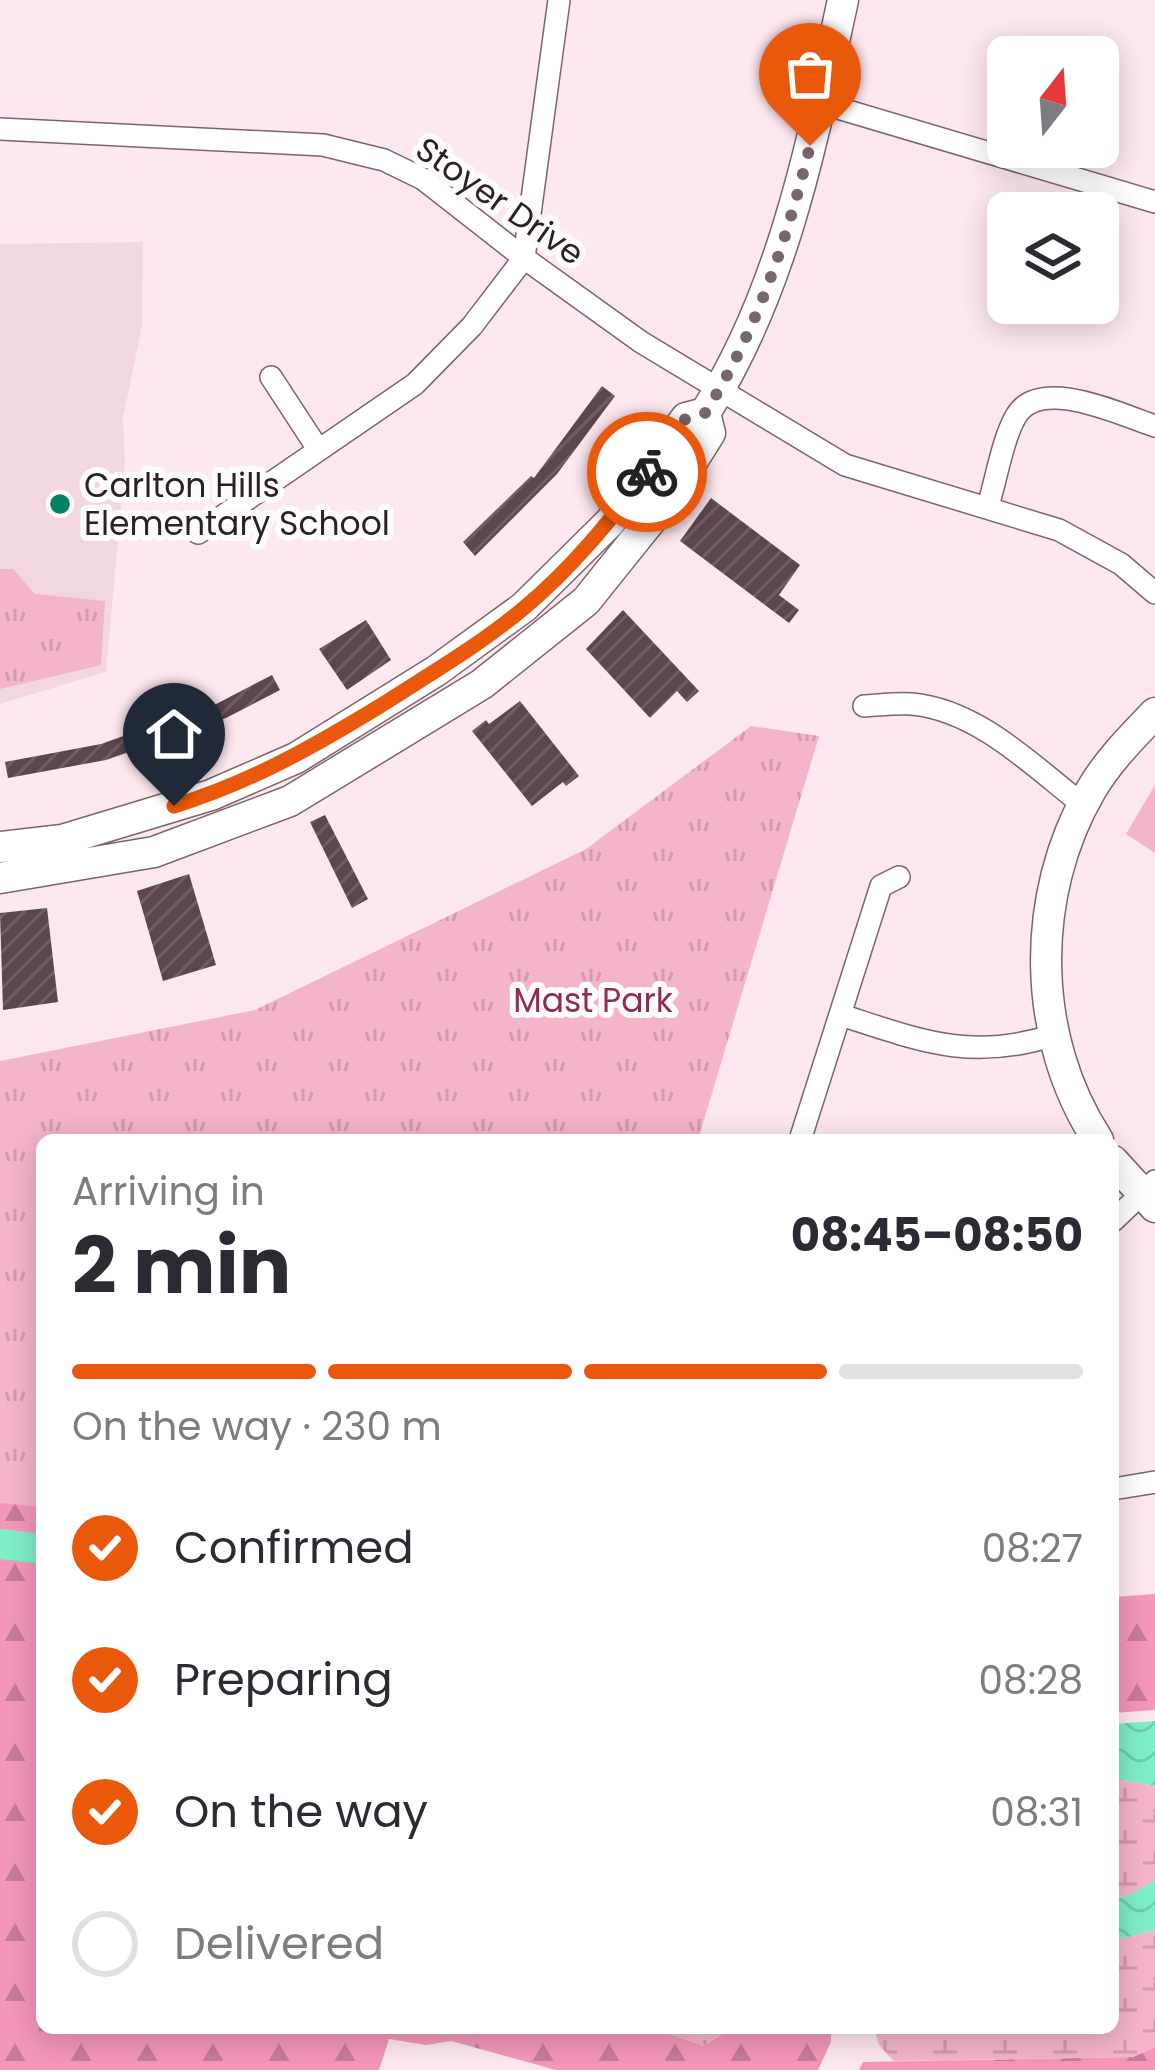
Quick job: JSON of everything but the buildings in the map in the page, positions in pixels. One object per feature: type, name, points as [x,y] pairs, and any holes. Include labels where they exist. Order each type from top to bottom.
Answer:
[{"type":"main road","points":[[0,878],[154,852],[290,801],[482,684],[586,602],[671,494],[710,433],[711,402],[751,327],[784,242],[843,0]]},
{"type":"main road","points":[[0,847],[83,833],[211,795],[296,758],[436,671],[524,608],[610,522],[686,418],[711,402]]},
{"type":"main road","points":[[1095,1134],[1070,1086],[1054,1035],[1047,981],[1048,924],[1057,872],[1083,805],[1116,754],[1155,713]]},
{"type":"main road","points":[[1119,1166],[1151,1194]]},
{"type":"street","points":[[198,532],[415,384],[472,326],[524,258],[560,0]]},
{"type":"street","points":[[821,103],[1155,202]]},
{"type":"street","name":"Stoyer Drive","points":[[0,129],[323,145],[357,151],[423,179],[711,402],[845,465],[988,506],[1080,540],[1155,593]]},
{"type":"street","points":[[271,377],[318,449]]},
{"type":"street","points":[[988,506],[1017,414],[1036,399],[1059,396],[1155,426]]},
{"type":"street","points":[[864,706],[913,704],[973,724],[1083,805]]},
{"type":"street","points":[[802,1134],[881,886],[898,877]]},
{"type":"street","points":[[841,1015],[941,1047],[1014,1044],[1054,1035]]},
{"type":"street","points":[[1119,1217],[1151,1194]]},
{"type":"street","points":[[1119,1488],[1155,1482]]},
{"type":"shaded area","name":"Carlton Hills Elementary School","points":[[143,242],[142,326],[123,418],[125,462],[106,672],[0,704],[0,244]]},
{"type":"green space","points":[[0,569],[13,569],[35,594],[105,601],[101,665],[0,689]]},
{"type":"green space","name":"Mast Park","points":[[751,726],[819,736],[700,1134],[36,1134],[36,1506],[0,1503],[0,1061],[255,1010],[586,849]]},
{"type":"green space","points":[[1155,785],[1155,853],[1126,834]]},
{"type":"green space","points":[[36,1491],[36,1538],[0,1535],[0,1493]]},
{"type":"green space","points":[[0,1554],[36,1558],[36,2034],[670,2034],[704,2046],[722,2034],[831,2034],[818,2070],[556,2070],[451,2041],[426,2045],[389,2039],[379,2070],[0,2070]]},
{"type":"green space","points":[[1155,1594],[1155,1710],[1119,1713],[1119,1597]]},
{"type":"green space","points":[[1119,1779],[1155,1786],[1155,1881],[1119,1897]]},
{"type":"green space","points":[[1155,1930],[1155,2047],[1133,2057],[894,2061],[879,2045],[876,2034],[1119,2034],[1119,1939]]},
{"type":"green space","points":[[670,2034],[722,2034],[704,2046]]},
{"type":"green space","points":[[1155,2047],[1155,2070],[859,2070],[863,2062],[1133,2057]]},
{"type":"water","points":[[1155,1721],[1155,1786],[1119,1779],[1119,1724]]},
{"type":"water","points":[[1155,1881],[1155,1930],[1119,1939],[1119,1897]]},
{"type":"waterway","points":[[0,1544],[36,1548]]},
{"type":"way so far","points":[[647,472],[686,418],[705,413],[751,327],[793,216],[810,146]]},
{"type":"place","name":"Carlton Hills Elementary School","points":[[60,504]]},
{"type":"route","points":[[174,806],[296,758],[436,671],[524,608],[610,522],[647,472]]}]
